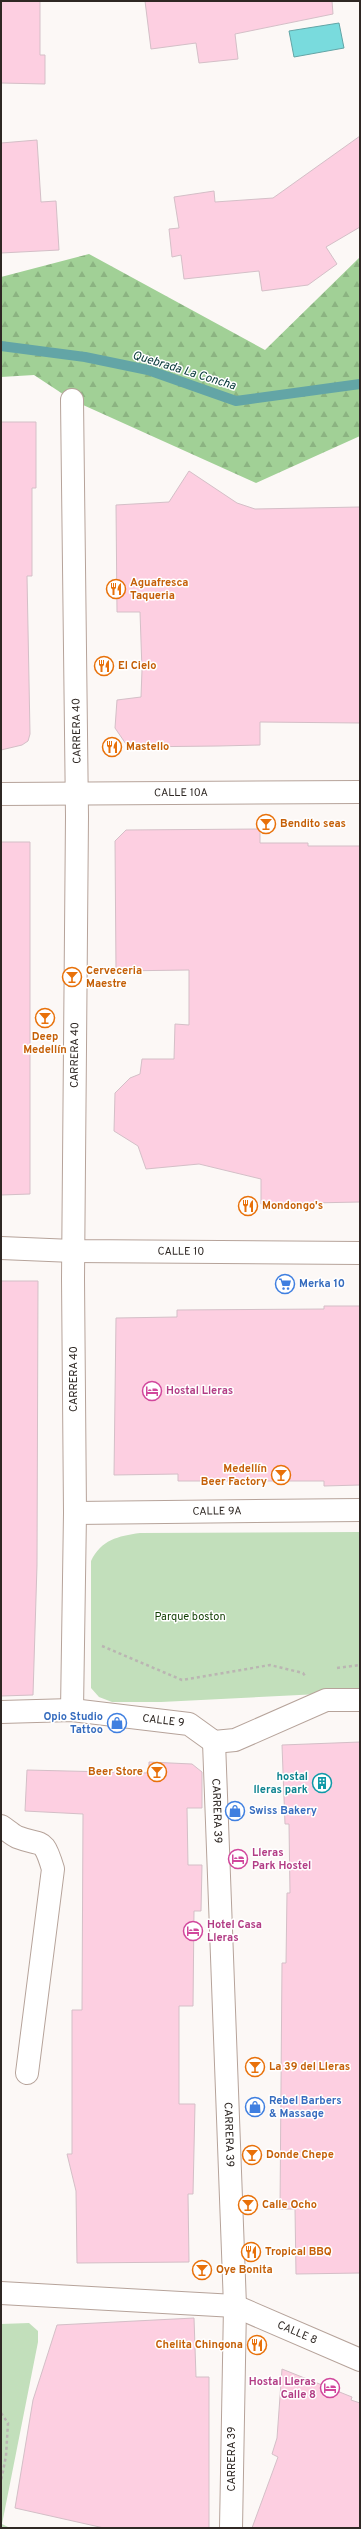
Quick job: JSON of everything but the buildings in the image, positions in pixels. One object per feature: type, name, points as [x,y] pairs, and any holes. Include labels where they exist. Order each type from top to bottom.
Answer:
[{"type":"street","name":"CARRERA 40","points":[[72,400],[77,793],[73,1251],[75,1513],[72,1710]]},
{"type":"street","name":"CALLE 10A","points":[[1,794],[360,792]]},
{"type":"street","name":"CALLE 10","points":[[1,1248],[73,1251],[360,1254]]},
{"type":"street","name":"CALLE 9A","points":[[75,1513],[360,1510]]},
{"type":"street","points":[[214,1742],[235,1740],[326,1700],[360,1700]]},
{"type":"street","name":"CALLE 9","points":[[1,1712],[72,1710],[189,1724],[214,1742]]},
{"type":"street","name":"CARRERA 39","points":[[214,1742],[234,2306],[231,2528]]},
{"type":"street","points":[[1,1826],[16,1836],[38,1841],[47,1850],[52,1869],[27,2073]]},
{"type":"street","name":"CALLE 8","points":[[1,2292],[234,2306],[360,2360]]},
{"type":"path","points":[[102,1646],[182,1680],[270,1665],[303,1673],[326,1700]]},
{"type":"path","points":[[1,2413],[8,2423],[6,2456],[1,2480]]},
{"type":"green space","points":[[89,254],[265,350],[360,257],[360,436],[256,483],[72,400],[34,375],[1,377],[1,277]]},
{"type":"green space","name":"Parque boston","points":[[360,1532],[360,1692],[161,1702],[112,1702],[99,1697],[91,1688],[91,1561],[100,1548],[111,1540],[140,1533]]},
{"type":"green space","points":[[29,2323],[38,2331],[38,2342],[2,2524],[10,2528],[1,2528],[1,2324]]},
{"type":"water","points":[[339,23],[344,48],[294,57],[289,31]]},
{"type":"waterway","name":"Quebrada La Concha","points":[[1,346],[85,357],[148,370],[236,401],[360,384]]},
{"type":"place","name":"Aguafresca Taqueria","points":[[116,589]]},
{"type":"place","name":"El Cielo","points":[[104,666]]},
{"type":"place","name":"Mastello","points":[[112,747]]},
{"type":"place","name":"Bendito seas","points":[[266,824]]},
{"type":"place","name":"Cerveceria Maestre","points":[[72,977]]},
{"type":"place","name":"Deep Medellín","points":[[45,1018]]},
{"type":"place","name":"Mondongo's","points":[[248,1206]]},
{"type":"place","name":"Merka 10","points":[[285,1284]]},
{"type":"place","name":"Hostal Lleras","points":[[152,1391]]},
{"type":"place","name":"Medellín Beer Factory","points":[[281,1475]]},
{"type":"place","name":"Opio Studio Tattoo","points":[[117,1723]]},
{"type":"place","name":"Beer Store","points":[[157,1772]]},
{"type":"place","name":"hostal lleras park","points":[[322,1783]]},
{"type":"place","name":"Swiss Bakery","points":[[235,1811]]},
{"type":"place","name":"Lleras Park Hostel","points":[[238,1859]]},
{"type":"place","name":"Hotel Casa Lleras","points":[[193,1931]]},
{"type":"place","name":"La 39 del Lleras","points":[[255,2067]]},
{"type":"place","name":"Rebel Barbers & Massage","points":[[255,2107]]},
{"type":"place","name":"Donde Chepe","points":[[252,2155]]},
{"type":"place","name":"Calle Ocho","points":[[248,2205]]},
{"type":"place","name":"Tropical BBQ","points":[[251,2252]]},
{"type":"place","name":"Oye Bonita","points":[[202,2270]]},
{"type":"place","name":"Chelita Chingona","points":[[257,2345]]},
{"type":"place","name":"Hostal Lleras Calle 8","points":[[330,2388]]}]
